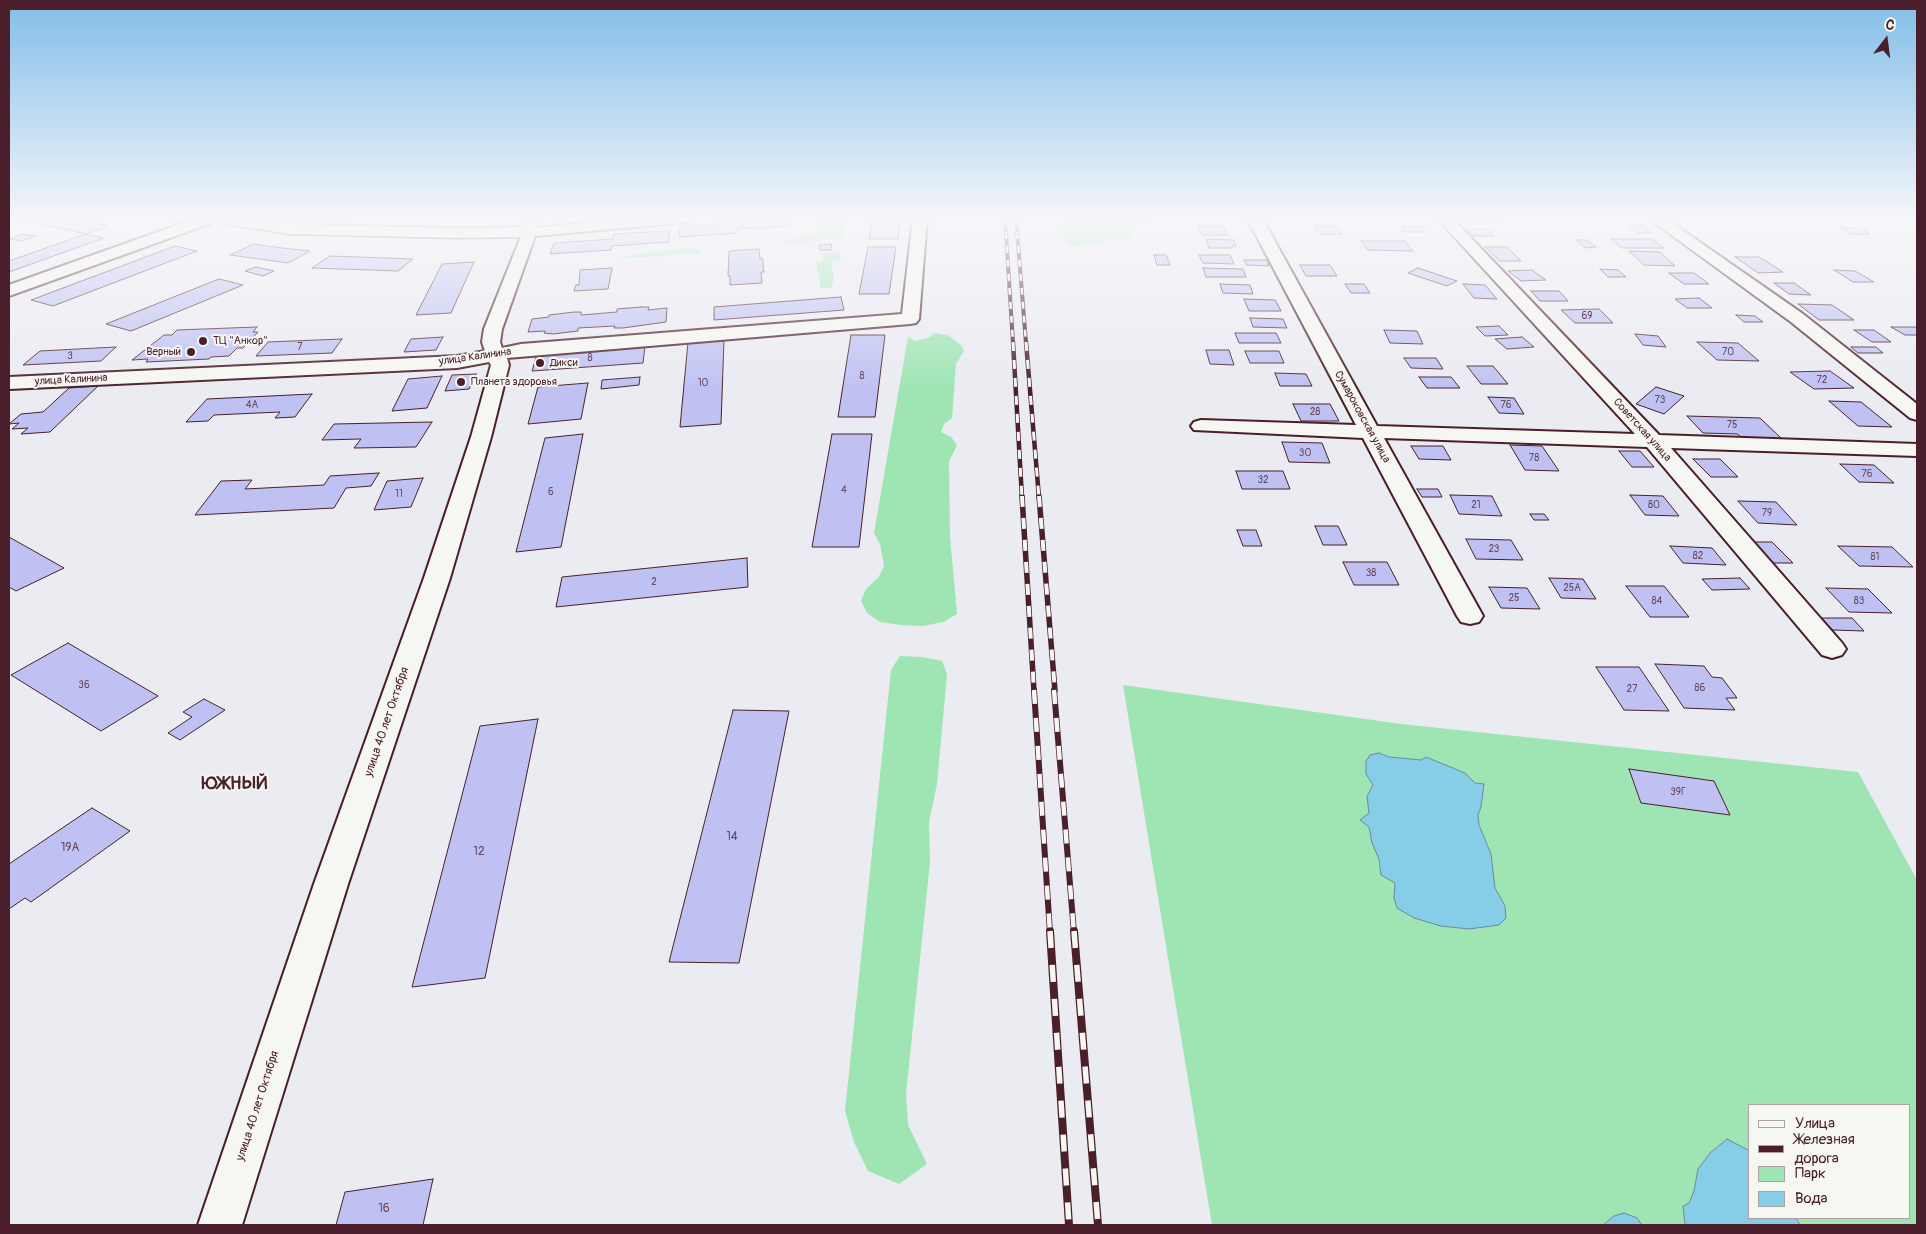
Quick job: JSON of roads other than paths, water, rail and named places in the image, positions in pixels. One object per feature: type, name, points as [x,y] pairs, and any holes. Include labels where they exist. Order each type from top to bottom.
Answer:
[{"type":"street","points":[[9,291],[52,276]]},
{"type":"street","name":"улица 40 лет Октября","points":[[220,1225],[331,884],[437,578],[500,365],[491,342],[493,330],[513,276]]},
{"type":"street","name":"улица Калинина","points":[[9,382],[457,362],[521,350],[910,319],[914,276]]},
{"type":"street","name":"Сумароковская улица","points":[[1285,276],[1470,616]]},
{"type":"street","name":"Советская улица","points":[[1498,276],[1653,441],[1832,649]]},
{"type":"street","points":[[1737,276],[1797,318],[1917,414]]},
{"type":"street","points":[[1201,426],[1917,450]]},
{"type":"water","points":[[1379,753],[1389,757],[1421,760],[1426,757],[1465,773],[1475,783],[1484,784],[1478,815],[1479,825],[1491,854],[1495,888],[1505,906],[1506,918],[1499,925],[1469,929],[1441,926],[1414,918],[1397,908],[1394,898],[1395,883],[1381,875],[1379,859],[1372,843],[1369,827],[1360,820],[1369,813],[1367,796],[1373,785],[1366,774],[1366,761],[1370,755]]},
{"type":"water","points":[[1727,1139],[1748,1150],[1748,1219],[1797,1219],[1800,1225],[1685,1225],[1683,1206],[1689,1203],[1694,1191],[1698,1169],[1710,1153]]},
{"type":"water","points":[[1624,1213],[1637,1218],[1642,1225],[1603,1225],[1614,1216]]},
{"type":"railway","points":[[1009,276],[1013,343]]},
{"type":"railway","points":[[1021,276],[1026,343]]},
{"type":"railway","points":[[1013,342],[1022,498]]},
{"type":"railway","points":[[1026,342],[1039,498]]},
{"type":"railway","points":[[1022,496],[1034,691]]},
{"type":"railway","points":[[1039,496],[1055,691]]},
{"type":"railway","points":[[1034,690],[1050,933]]},
{"type":"railway","points":[[1054,690],[1074,933]]},
{"type":"railway","points":[[1050,931],[1069,1225]]},
{"type":"railway","points":[[1074,931],[1098,1225]]},
{"type":"place","name":"ТЦ \"Анкор\"","points":[[203,341]]},
{"type":"place","name":"Верный","points":[[191,352]]},
{"type":"place","name":"Дикси","points":[[540,363]]},
{"type":"place","name":"Планета здоровья","points":[[461,382]]},
{"type":"district","name":"ЮЖНЫЙ","points":[[235,784]]}]
